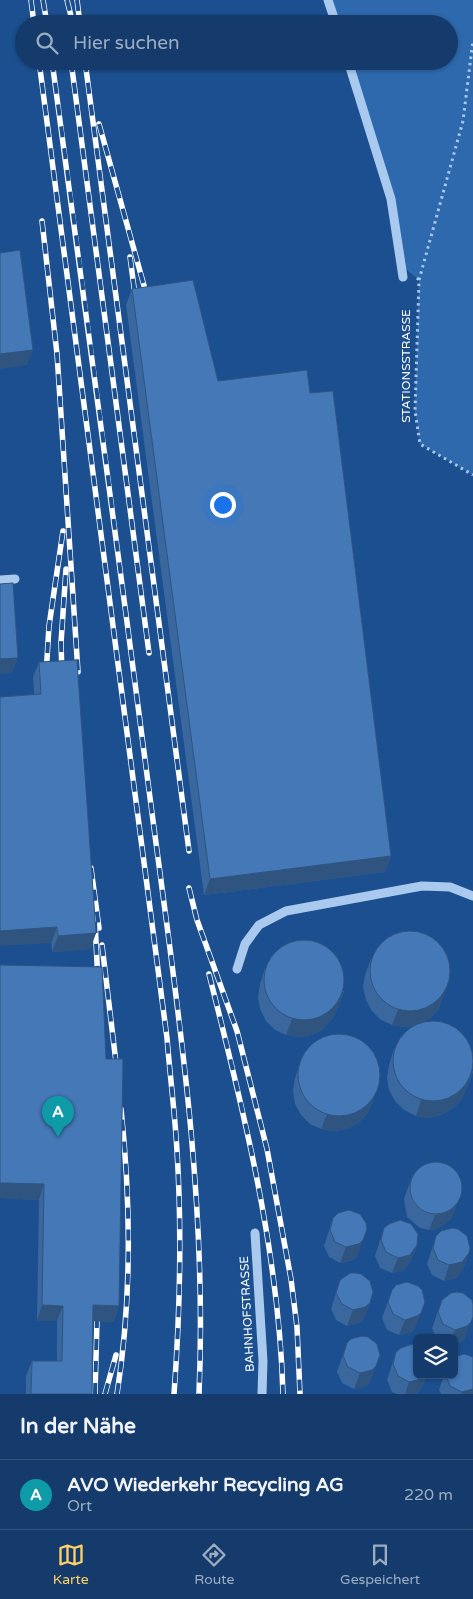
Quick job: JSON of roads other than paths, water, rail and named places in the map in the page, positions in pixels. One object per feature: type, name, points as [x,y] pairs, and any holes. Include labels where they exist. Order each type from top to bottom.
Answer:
[{"type":"street","points":[[328,0],[333,15]]},
{"type":"street","points":[[351,70],[391,199],[403,277]]},
{"type":"street","points":[[0,580],[15,579]]},
{"type":"street","points":[[237,969],[245,944],[258,925],[286,910],[422,886],[450,887],[473,896]]},
{"type":"street","name":"BAHNHOFSTRASSE","points":[[255,1233],[263,1361],[262,1394]]},
{"type":"railway","points":[[31,0],[33,15]]},
{"type":"railway","points":[[43,0],[46,15]]},
{"type":"railway","points":[[67,0],[71,15]]},
{"type":"railway","points":[[77,0],[79,15]]},
{"type":"railway","points":[[40,70],[167,1038],[179,1181],[179,1303],[174,1394]]},
{"type":"railway","points":[[53,70],[179,1016],[194,1167],[199,1242],[201,1318],[199,1394]]},
{"type":"railway","points":[[72,70],[149,653]]},
{"type":"railway","points":[[86,70],[189,851]]},
{"type":"railway","points":[[99,124],[148,300]]},
{"type":"railway","points":[[42,221],[57,354],[78,672]]},
{"type":"railway","points":[[130,257],[136,302]]},
{"type":"railway","points":[[46,675],[49,626],[63,531]]},
{"type":"railway","points":[[62,674],[61,643],[66,569]]},
{"type":"railway","points":[[91,868],[99,928]]},
{"type":"railway","points":[[189,888],[197,920],[237,1031],[267,1149],[291,1279],[297,1327],[300,1394]]},
{"type":"railway","points":[[95,922],[98,982]]},
{"type":"railway","points":[[102,945],[117,1071]]},
{"type":"railway","points":[[209,974],[258,1182],[275,1288],[283,1394]]},
{"type":"railway","points":[[117,1394],[125,1323],[128,1252],[127,1180],[121,1109]]},
{"type":"railway","points":[[95,1394],[97,1321]]},
{"type":"railway","points":[[105,1394],[116,1355]]},
{"type":"place","name":"AVO Wiederkehr Recycling AG","points":[[58,1137]]}]
